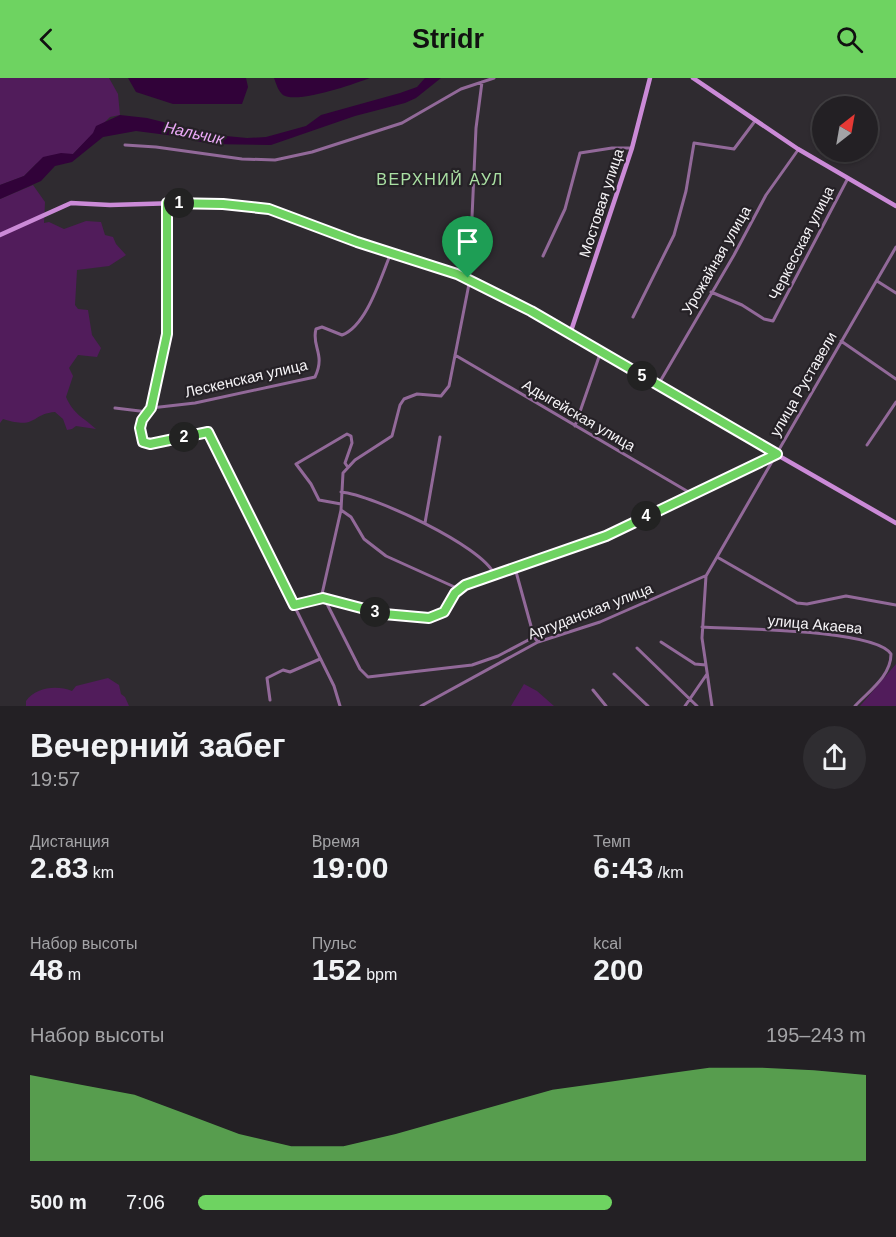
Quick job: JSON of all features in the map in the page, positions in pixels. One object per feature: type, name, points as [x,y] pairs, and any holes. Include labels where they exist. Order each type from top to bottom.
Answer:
[{"type":"street","points":[[125,145],[242,159],[275,160],[312,152],[402,123],[461,89],[494,78]]},
{"type":"street","name":"Мостовая улица","points":[[570,334],[632,148],[648,94],[650,78]]},
{"type":"street","points":[[693,78],[798,149],[896,206]]},
{"type":"street","points":[[323,598],[341,504],[343,473],[347,466],[390,438],[400,405],[408,397],[417,394],[439,397],[444,395],[449,386],[468,278],[476,128],[482,82]]},
{"type":"street","points":[[633,317],[674,235],[686,190],[694,143],[734,149],[755,120]]},
{"type":"street","points":[[543,256],[565,209],[580,153],[612,148],[632,148]]},
{"type":"street","name":"Урожайная улица","points":[[658,385],[766,195],[798,149]]},
{"type":"street","name":"Черкесская улица","points":[[711,292],[742,304],[773,321],[848,178]]},
{"type":"street","points":[[0,235],[71,203],[223,204],[269,209],[468,278],[570,334],[896,523]]},
{"type":"street","points":[[167,203],[167,334],[150,410],[140,428],[141,438],[146,444],[208,432],[337,692],[340,706]]},
{"type":"street","name":"улица Руставели","points":[[712,706],[702,627],[706,576],[896,247]]},
{"type":"street","name":"Лескенская улица","points":[[150,410],[195,403],[315,377],[321,357],[314,336],[316,328],[322,327],[342,335],[356,327],[365,313],[391,253]]},
{"type":"street","points":[[877,281],[896,293]]},
{"type":"street","points":[[841,341],[896,379]]},
{"type":"street","points":[[575,426],[601,352]]},
{"type":"street","name":"Адыгейская улица","points":[[455,355],[692,494]]},
{"type":"street","points":[[867,445],[896,402]]},
{"type":"street","points":[[115,408],[150,410]]},
{"type":"street","points":[[341,504],[319,500],[311,484],[296,464],[347,435],[351,436],[352,440],[345,463],[347,466]]},
{"type":"street","points":[[425,523],[440,437]]},
{"type":"street","points":[[294,605],[323,598],[384,614],[429,618],[444,612],[459,589],[494,574],[606,536],[777,454]]},
{"type":"street","points":[[341,492],[362,496],[425,523],[476,554],[489,565],[494,574]]},
{"type":"street","points":[[340,510],[351,517],[364,539],[386,556],[459,589]]},
{"type":"street","points":[[717,557],[797,603],[807,604],[846,596],[896,605]]},
{"type":"street","points":[[515,568],[534,637],[538,642]]},
{"type":"street","name":"Аргуданская улица","points":[[421,706],[538,642],[600,622],[706,576]]},
{"type":"street","points":[[323,598],[327,601],[360,669],[368,677],[471,665],[498,656],[534,637]]},
{"type":"street","name":"улица Акаева","points":[[702,627],[827,635],[855,638],[881,645],[891,654],[890,665],[855,706]]},
{"type":"street","points":[[661,642],[695,664],[706,665]]},
{"type":"street","points":[[636,648],[698,706]]},
{"type":"street","points":[[270,700],[267,678],[283,670],[290,672],[320,659]]},
{"type":"street","points":[[685,706],[708,672]]},
{"type":"street","points":[[614,674],[648,706]]},
{"type":"street","points":[[593,690],[606,706]]},
{"type":"shaded area","points":[[0,78],[109,78],[118,94],[120,115],[110,117],[73,154],[49,156],[36,164],[24,176],[0,185]]},
{"type":"shaded area","points":[[33,185],[45,202],[44,223],[49,222],[64,229],[86,221],[101,222],[105,235],[113,237],[126,255],[109,266],[77,270],[75,305],[78,309],[88,310],[92,335],[101,348],[97,357],[78,355],[69,368],[73,376],[66,397],[75,412],[96,429],[76,426],[67,430],[63,419],[55,412],[41,415],[28,422],[3,419],[0,423],[0,199]]},
{"type":"shaded area","points":[[896,664],[896,706],[860,706]]},
{"type":"shaded area","points":[[108,678],[119,685],[121,694],[129,706],[26,706],[26,701],[30,696],[41,690],[60,688],[72,691],[76,686]]},
{"type":"shaded area","points":[[524,684],[537,691],[554,706],[511,706]]},
{"type":"water","points":[[128,78],[246,78],[248,87],[242,104],[173,104],[136,92]]},
{"type":"water","points":[[274,78],[370,78],[326,92],[290,97],[281,93]]},
{"type":"water","name":"Нальчик","points":[[425,78],[441,78],[416,98],[405,103],[355,116],[271,145],[210,144],[175,136],[136,131],[103,137],[72,162],[55,166],[41,181],[0,199],[0,185],[24,176],[43,157],[61,153],[73,154],[93,133],[96,126],[120,115],[147,118],[215,135],[266,137],[306,126],[321,115],[417,87]]},
{"type":"district","name":"ВЕРХНИЙ АУЛ","points":[[440,179]]},
{"type":"route","points":[[167,203],[223,204],[269,209],[357,242],[468,278],[531,311],[777,454],[606,536],[465,585],[455,593],[446,610],[436,617],[421,619],[395,616],[323,598],[294,605],[208,432],[198,436],[146,444],[139,432],[142,420],[151,408],[167,334],[167,203]]}]
